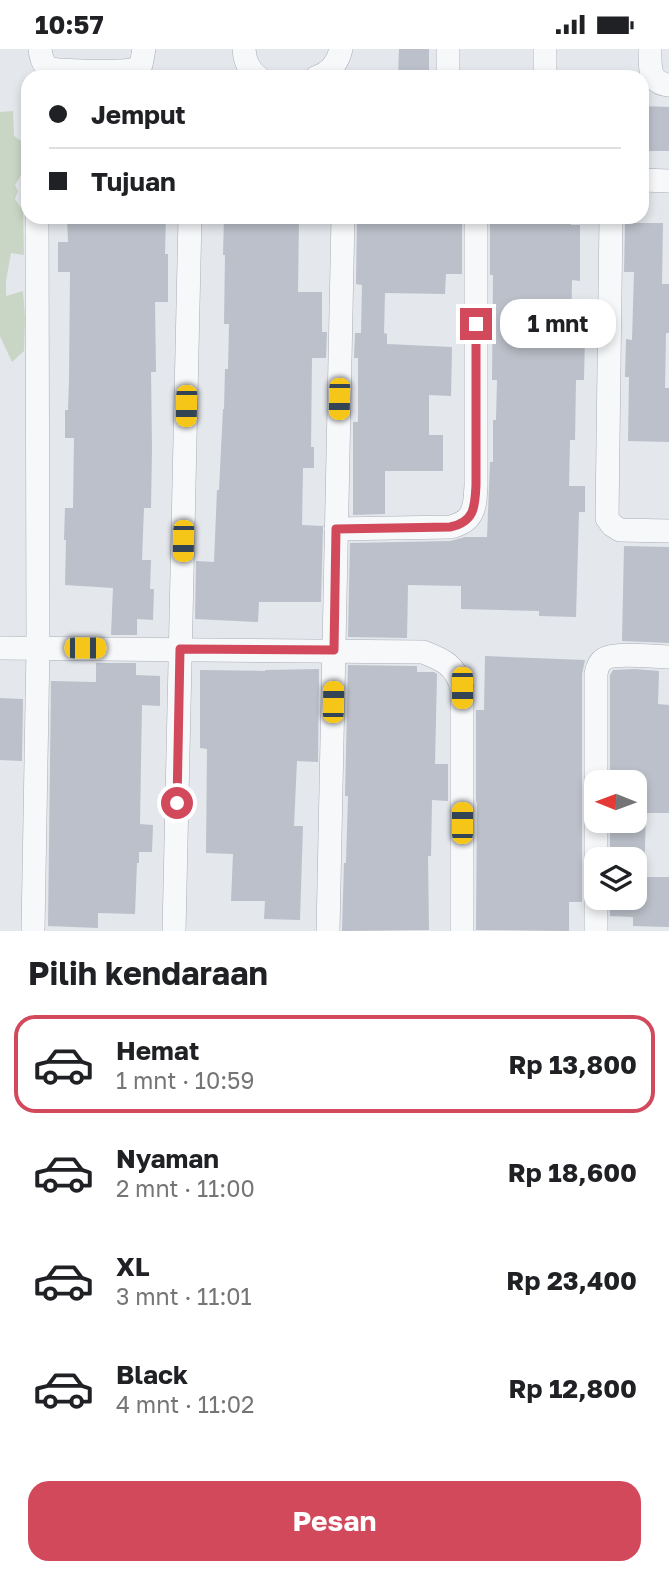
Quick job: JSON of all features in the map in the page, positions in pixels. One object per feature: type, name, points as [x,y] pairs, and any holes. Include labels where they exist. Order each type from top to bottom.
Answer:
[{"type":"street","points":[[40,49],[44,64],[51,70]]},
{"type":"street","points":[[129,70],[141,65],[144,49]]},
{"type":"street","points":[[244,49],[250,70]]},
{"type":"street","points":[[330,70],[341,49]]},
{"type":"street","points":[[545,49],[545,70]]},
{"type":"street","points":[[650,49],[650,66],[655,81],[669,85]]},
{"type":"street","points":[[649,180],[669,181]]},
{"type":"street","points":[[33,931],[38,648],[37,224]]},
{"type":"street","points":[[174,931],[190,224]]},
{"type":"street","points":[[328,931],[343,224]]},
{"type":"street","points":[[336,529],[450,527],[460,525],[471,514],[475,505],[476,485],[476,224]]},
{"type":"street","points":[[611,224],[607,518],[620,530],[669,531]]},
{"type":"street","points":[[0,648],[423,652],[448,664],[458,673],[462,688],[462,931]]},
{"type":"street","points":[[596,931],[598,665],[604,659],[616,655],[669,657]]},
{"type":"green space","points":[[13,111],[14,136],[21,141],[21,175],[15,185],[18,191],[15,199],[21,208],[24,255],[11,253],[6,296],[23,291],[24,351],[12,362],[0,336],[0,112]]},
{"type":"building","points":[[399,49],[429,49],[429,70],[398,70]]},
{"type":"building","points":[[649,106],[669,107],[669,151],[649,151]]},
{"type":"building","points":[[663,223],[662,284],[669,284],[665,388],[669,388],[669,442],[628,441],[629,377],[625,377],[626,339],[632,340],[634,272],[624,272],[625,224]]},
{"type":"building","points":[[67,224],[166,224],[168,302],[155,302],[156,372],[151,372],[151,508],[144,508],[142,560],[151,560],[153,620],[137,619],[137,635],[111,635],[113,588],[65,585],[65,508],[73,508],[74,438],[65,438],[69,380],[70,272],[58,272],[58,242],[68,242]]},
{"type":"building","points":[[224,224],[299,224],[298,292],[322,292],[322,332],[327,332],[326,358],[312,358],[311,447],[314,447],[314,468],[303,468],[302,525],[323,526],[321,602],[259,602],[258,622],[195,619],[196,561],[214,562],[225,369],[228,369],[229,324],[224,324]]},
{"type":"building","points":[[357,224],[462,224],[462,274],[446,274],[445,294],[385,293],[384,333],[387,334],[387,344],[452,347],[451,396],[429,395],[429,435],[443,435],[443,471],[385,471],[385,514],[353,515],[353,422],[358,422],[358,358],[354,358],[355,333],[361,333],[362,285],[356,284]]},
{"type":"building","points":[[490,224],[580,225],[580,281],[572,280],[571,336],[585,336],[584,380],[576,380],[575,440],[570,440],[569,486],[585,486],[585,512],[579,512],[576,617],[539,616],[539,611],[461,609],[461,586],[408,585],[407,638],[348,637],[350,543],[450,541],[465,537],[487,537],[497,380],[492,380],[493,275],[490,275]]},
{"type":"building","points":[[624,546],[669,547],[669,643],[622,641]]},
{"type":"building","points":[[485,656],[585,660],[582,674],[582,902],[569,902],[569,931],[476,930],[476,710],[484,710]]},
{"type":"building","points":[[96,663],[136,663],[136,675],[160,676],[160,706],[142,705],[140,824],[153,825],[152,852],[139,852],[135,914],[98,913],[98,928],[48,926],[51,681],[96,682]]},
{"type":"building","points":[[348,665],[417,666],[417,672],[437,674],[435,764],[448,764],[448,801],[432,800],[431,856],[428,856],[429,930],[342,931],[348,796],[345,796]]},
{"type":"building","points":[[319,669],[318,762],[297,761],[294,826],[303,826],[300,920],[264,919],[265,901],[231,901],[233,854],[206,853],[207,749],[200,748],[200,670]]},
{"type":"building","points":[[613,670],[659,671],[658,704],[669,705],[669,813],[648,813],[648,770],[610,770],[610,675]]},
{"type":"building","points":[[0,698],[23,699],[22,761],[0,760]]},
{"type":"building","points":[[610,833],[645,833],[645,847],[610,847]]},
{"type":"building","points":[[647,877],[669,877],[669,927],[633,926],[633,917],[610,916],[610,910],[647,910]]},
{"type":"route","points":[[177,803],[180,649],[334,650],[336,529],[450,527],[460,525],[471,514],[475,505],[476,485],[476,324]]}]
